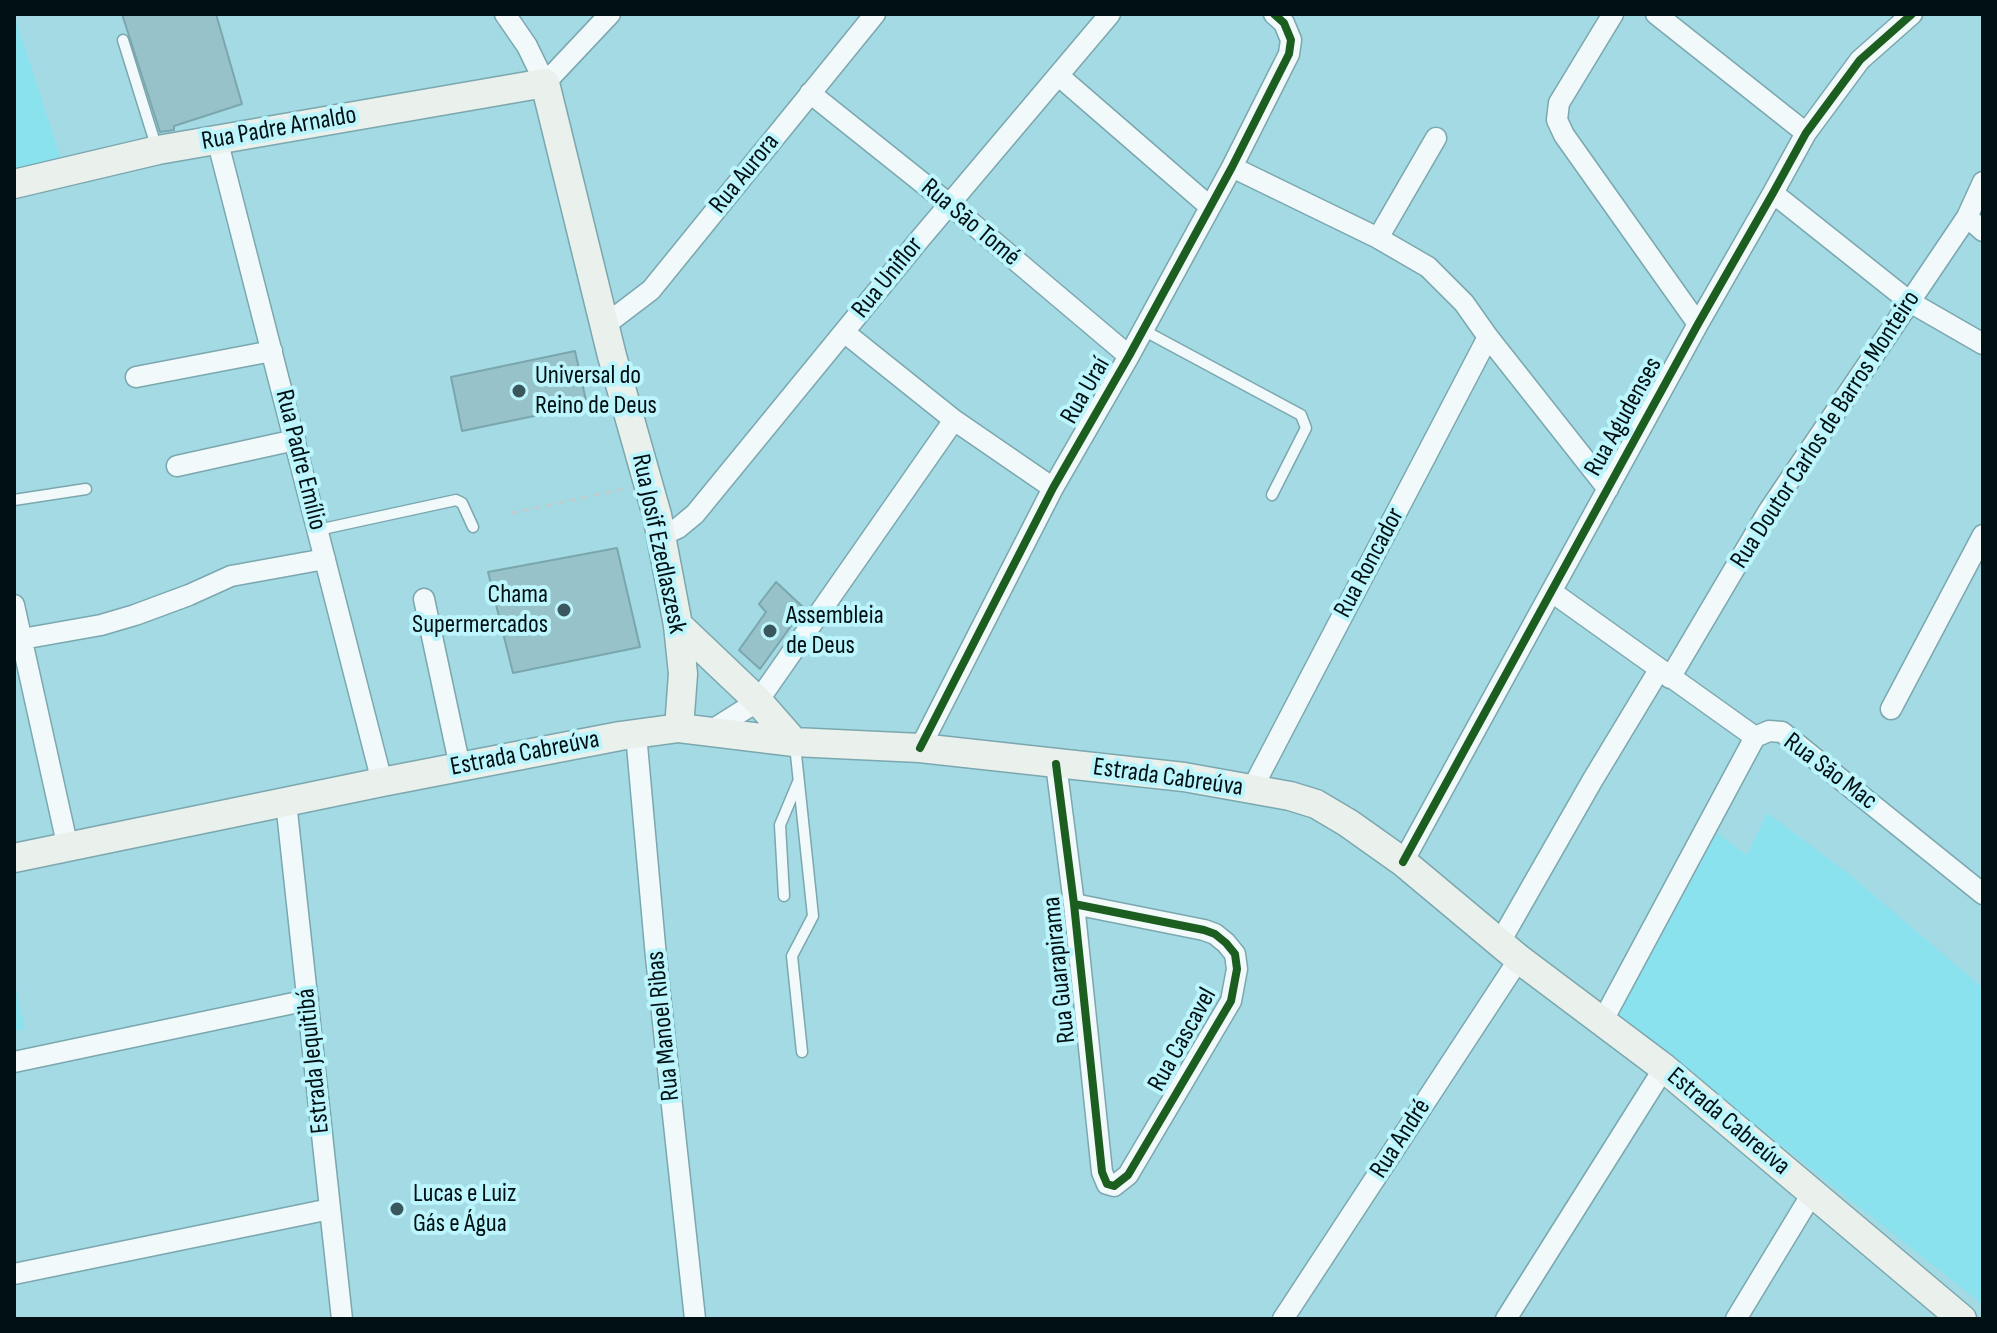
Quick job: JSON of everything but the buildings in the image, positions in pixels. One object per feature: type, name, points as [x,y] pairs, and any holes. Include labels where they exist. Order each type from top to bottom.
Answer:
[{"type":"main road","name":"Rua Padre Arnaldo","points":[[14,184],[158,150],[545,83]]},
{"type":"main road","name":"Rua Josif Ezedlaszesk","points":[[545,83],[605,325],[657,515],[678,625],[683,674],[679,728]]},
{"type":"main road","points":[[678,625],[758,701],[794,742]]},
{"type":"main road","name":"Estrada Cabreúva","points":[[14,858],[382,782],[679,728],[794,742],[920,748],[1184,777],[1290,796],[1316,804],[1403,862],[1509,950],[1664,1068],[1962,1319]]},
{"type":"street","points":[[505,14],[527,46],[545,83],[610,14]]},
{"type":"street","name":"Rua Aurora","points":[[605,325],[651,290],[875,14]]},
{"type":"street","name":"Rua Uniflor","points":[[661,536],[678,528],[695,514],[949,204],[1110,14]]},
{"type":"street","name":"Rua Uraí","points":[[920,748],[1053,488],[1232,167],[1289,54],[1291,40],[1284,23],[1274,14]]},
{"type":"street","points":[[1613,14],[1559,103],[1557,120],[1564,135],[1698,324]]},
{"type":"street","points":[[1656,14],[1806,133]]},
{"type":"street","name":"Rua Agudenses","points":[[1403,862],[1806,133],[1860,60],[1912,14]]},
{"type":"street","points":[[1059,76],[1209,206]]},
{"type":"street","name":"Rua São Tomé","points":[[810,93],[949,204],[1129,356]]},
{"type":"street","points":[[1378,238],[1436,138]]},
{"type":"street","name":"Rua Padre Emílio","points":[[217,139],[382,782]]},
{"type":"street","points":[[1232,167],[1378,238],[1428,267],[1464,303],[1608,489]]},
{"type":"street","name":"Rua Doutor Carlos de Barros Monteiro","points":[[1509,950],[1592,781],[1967,217],[1983,182]]},
{"type":"street","points":[[1773,193],[1910,302],[1983,344]]},
{"type":"street","points":[[1967,217],[1983,231]]},
{"type":"street","points":[[844,332],[954,420],[1053,488]]},
{"type":"street","name":"Rua Roncador","points":[[1252,789],[1488,337]]},
{"type":"street","points":[[136,377],[272,351]]},
{"type":"street","points":[[709,732],[758,701],[954,420]]},
{"type":"street","points":[[177,466],[295,440]]},
{"type":"street","points":[[1891,709],[1983,535]]},
{"type":"street","points":[[22,639],[101,625],[135,615],[231,576],[325,559]]},
{"type":"street","name":"Rua São Mac","points":[[1552,592],[1755,737],[1769,731],[1782,732],[1983,894]]},
{"type":"street","points":[[424,599],[460,767]]},
{"type":"street","points":[[14,605],[68,848]]},
{"type":"street","name":"Rua Manoel Ribas","points":[[636,734],[656,957],[695,1319]]},
{"type":"street","points":[[1602,1022],[1755,737]]},
{"type":"street","name":"Rua Guarapirama","points":[[1056,764],[1102,1172]]},
{"type":"street","name":"Estrada Jequitibá","points":[[286,802],[342,1319]]},
{"type":"street","name":"Rua Cascavel","points":[[1074,904],[1204,930],[1226,943],[1235,954],[1237,969],[1231,1001],[1128,1175],[1114,1186],[1107,1184],[1102,1172]]},
{"type":"street","name":"Rua André","points":[[1283,1319],[1509,950]]},
{"type":"street","points":[[14,1062],[308,1000]]},
{"type":"street","points":[[1506,1319],[1664,1068]]},
{"type":"street","points":[[1736,1319],[1813,1192]]},
{"type":"street","points":[[14,1274],[330,1209]]},
{"type":"lane","points":[[123,40],[158,150]]},
{"type":"lane","points":[[1143,330],[1301,415],[1306,428],[1272,495]]},
{"type":"lane","points":[[14,500],[86,489]]},
{"type":"lane","points":[[318,530],[456,500],[462,503],[473,527]]},
{"type":"lane","points":[[794,742],[813,916],[792,956],[802,1052]]},
{"type":"lane","points":[[784,896],[780,825],[798,781]]},
{"type":"path","points":[[511,513],[647,484]]},
{"type":"shaded area","points":[[14,14],[61,160],[14,170]]},
{"type":"shaded area","points":[[1767,813],[1850,875],[1983,988],[1983,1305],[1618,1016],[1717,833],[1747,855]]},
{"type":"shaded area","points":[[14,980],[25,1029],[14,1031]]},
{"type":"cycle path","points":[[920,748],[1053,488],[1232,167],[1289,54],[1291,40],[1284,23],[1274,14]]},
{"type":"cycle path","points":[[1403,862],[1806,133],[1860,60],[1912,14]]},
{"type":"cycle path","points":[[1056,764],[1102,1172],[1107,1184],[1114,1186],[1128,1175],[1231,1001],[1237,969],[1235,954],[1215,934],[1204,930],[1074,904]]},
{"type":"place","name":"Universal do Reino de Deus","points":[[519,391]]},
{"type":"place","name":"Chama Supermercados","points":[[564,610]]},
{"type":"place","name":"Assembleia de Deus","points":[[770,631]]},
{"type":"place","name":"Lucas e Luiz Gás e Água","points":[[397,1209]]}]
